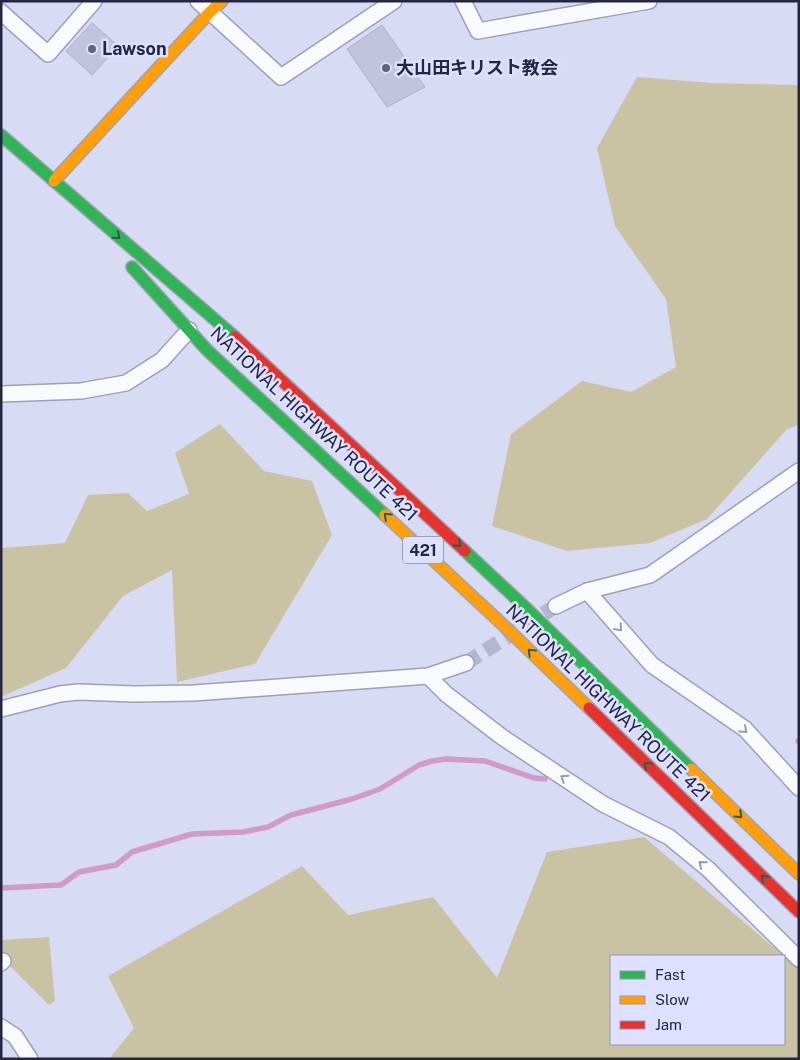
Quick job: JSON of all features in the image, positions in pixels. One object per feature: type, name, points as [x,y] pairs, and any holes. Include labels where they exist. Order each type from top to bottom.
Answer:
[{"type":"main road","points":[[54,181],[204,6],[222,1]]},
{"type":"main road","name":"NATIONAL HIGHWAY ROUTE 421","points":[[1,135],[230,332],[525,607],[799,874]]},
{"type":"main road","name":"NATIONAL HIGHWAY ROUTE 421","points":[[54,181],[112,245]]},
{"type":"main road","name":"NATIONAL HIGHWAY ROUTE 421","points":[[124,259],[215,356],[509,630],[799,912]]},
{"type":"street","points":[[1,12],[48,54],[94,1]]},
{"type":"street","points":[[204,6],[281,77],[394,1]]},
{"type":"street","points":[[463,1],[478,31],[649,1]]},
{"type":"street","points":[[1,394],[81,391],[126,383],[162,360],[189,330]]},
{"type":"street","points":[[556,606],[587,591],[650,574],[799,471]]},
{"type":"street","points":[[587,591],[652,665],[745,729],[799,788]]},
{"type":"street","points":[[1,709],[60,694],[78,692],[194,694],[428,676],[466,663]]},
{"type":"street","points":[[428,676],[446,694],[517,747],[603,804],[669,837],[708,869],[799,960]]},
{"type":"street","points":[[1,1027],[15,1036],[30,1059]]},
{"type":"shaded area","points":[[637,77],[712,83],[799,85],[799,425],[787,429],[707,519],[650,543],[567,551],[492,526],[511,434],[582,381],[631,392],[676,367],[666,299],[615,226],[597,148]]},
{"type":"shaded area","points":[[220,424],[264,471],[312,481],[332,535],[255,664],[177,682],[172,570],[123,596],[66,668],[1,697],[1,548],[65,543],[88,495],[128,493],[147,511],[189,494],[175,453]]},
{"type":"shaded area","points":[[644,837],[783,955],[610,955],[610,1045],[785,1045],[785,957],[799,969],[799,1059],[109,1059],[134,1028],[108,976],[302,866],[348,915],[433,897],[497,978],[547,852]]},
{"type":"shaded area","points":[[49,937],[55,1001],[49,1005],[12,968],[1,960],[1,940]]},
{"type":"building","name":"Lawson","points":[[92,23],[118,46],[92,75],[66,51]]},
{"type":"building","name":"大山田キリスト教会","points":[[382,25],[425,87],[387,107],[347,49]]},
{"type":"waterway","points":[[1,888],[61,885],[79,872],[116,865],[132,852],[192,834],[243,832],[268,827],[291,815],[352,799],[380,789],[419,765],[432,761],[446,759],[485,761],[534,778],[545,779]]},
{"type":"tunnel","points":[[466,663],[556,606]]},
{"type":"traffic: fast","points":[[1,135],[235,337]]},
{"type":"traffic: fast","points":[[132,267],[207,350],[385,515]]},
{"type":"traffic: fast","points":[[465,551],[691,769]]},
{"type":"traffic: slow","points":[[54,181],[222,1]]},
{"type":"traffic: slow","points":[[385,515],[589,708]]},
{"type":"traffic: slow","points":[[691,769],[799,874]]},
{"type":"traffic: jam","points":[[235,337],[465,551]]},
{"type":"traffic: jam","points":[[589,708],[799,912]]},
{"type":"place","name":"Lawson","points":[[92,49]]},
{"type":"place","name":"大山田キリスト教会","points":[[386,68]]}]
